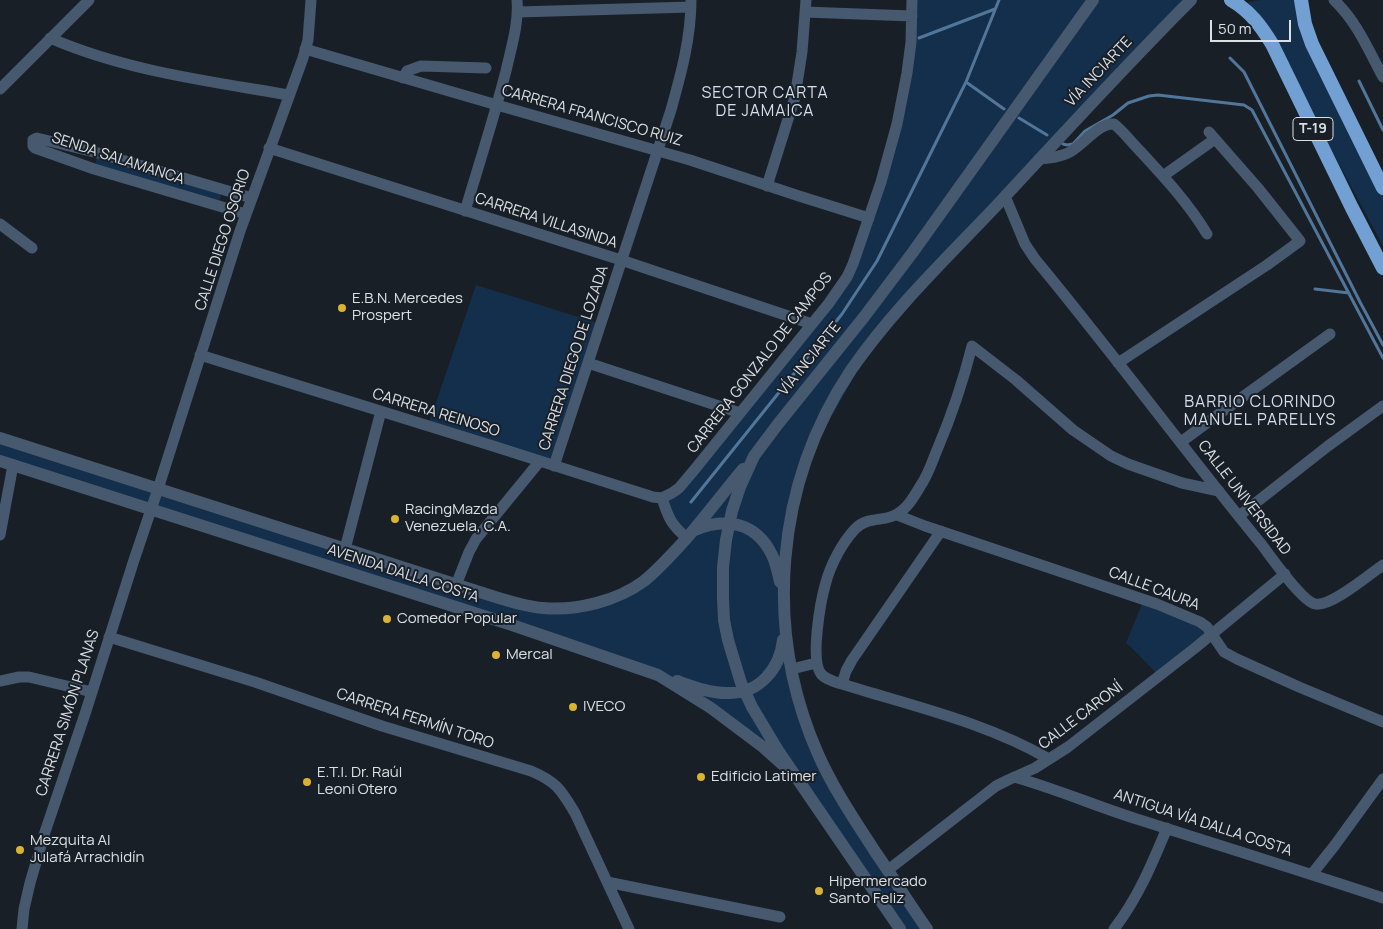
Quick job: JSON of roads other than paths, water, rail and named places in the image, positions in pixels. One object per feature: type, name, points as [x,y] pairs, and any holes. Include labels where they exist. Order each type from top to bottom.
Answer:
[{"type":"highway","name":"T-19","points":[[1231,0],[1251,15],[1272,44],[1383,268]]},
{"type":"highway","name":"T-19","points":[[1301,0],[1305,24],[1312,44],[1383,188]]},
{"type":"street","points":[[0,89],[89,0]]},
{"type":"street","name":"CALLE DIEGO OSORIO","points":[[158,489],[246,214],[305,49],[310,27],[311,0]]},
{"type":"street","points":[[767,186],[795,97],[802,52],[806,0]]},
{"type":"street","name":"CARRERA GONZALO DE CAMPOS","points":[[662,498],[679,488],[812,324],[847,277],[869,218],[899,116],[911,42],[912,0]]},
{"type":"street","name":"VÍA INCIARTE","points":[[798,780],[766,730],[745,691],[735,666],[724,620],[723,567],[726,540],[740,487],[754,456],[913,252],[1093,0]]},
{"type":"street","name":"VÍA INCIARTE","points":[[783,594],[789,526],[804,463],[818,429],[853,368],[895,314],[1039,159],[1191,0]]},
{"type":"street","points":[[1334,0],[1351,19],[1362,36],[1383,77]]},
{"type":"street","points":[[465,211],[497,105],[514,38],[518,6],[691,3]]},
{"type":"street","name":"CARRERA DIEGO DE LOZADA","points":[[554,466],[658,150],[681,74],[688,36],[691,3]]},
{"type":"street","points":[[805,12],[912,16]]},
{"type":"street","points":[[50,38],[72,48],[141,68],[289,95]]},
{"type":"street","name":"CARRERA FRANCISCO RUIZ","points":[[305,49],[658,150],[869,218]]},
{"type":"street","points":[[403,78],[407,71],[421,66],[486,68]]},
{"type":"street","points":[[1039,159],[1063,155],[1072,151],[1096,131],[1111,123],[1117,126],[1163,176],[1196,215],[1207,234]]},
{"type":"street","points":[[1118,363],[1267,265],[1300,241],[1258,188],[1212,136],[1163,176]]},
{"type":"street","name":"SENDA SALAMANCA","points":[[246,214],[88,167],[35,148],[33,140],[37,138],[98,154],[252,198]]},
{"type":"street","name":"CARRERA VILLASINDA","points":[[269,148],[621,260],[812,324]]},
{"type":"street","name":"CALLE UNIVERSIDAD","points":[[1005,196],[1025,244],[1296,588],[1309,601],[1315,604],[1328,603],[1383,565]]},
{"type":"street","points":[[0,224],[32,248]]},
{"type":"street","points":[[1181,442],[1330,334]]},
{"type":"street","points":[[1049,759],[1001,735],[977,726],[828,680],[820,674],[816,663],[815,651],[822,599],[832,565],[843,546],[856,528],[868,521],[896,515],[913,498],[923,482],[949,422],[972,346],[1010,375],[1073,430],[1111,456],[1182,483],[1219,491]]},
{"type":"street","name":"CARRERA REINOSO","points":[[200,355],[540,461],[633,492],[662,498]]},
{"type":"street","points":[[588,363],[740,413]]},
{"type":"street","points":[[1239,516],[1328,446],[1383,406]]},
{"type":"street","points":[[345,549],[381,411]]},
{"type":"street","name":"AVENIDA DALLA COSTA","points":[[0,438],[508,601],[556,609],[588,605],[619,594],[644,581],[671,556],[754,456]]},
{"type":"street","name":"AVENIDA DALLA COSTA","points":[[0,461],[521,628],[658,675],[711,708],[743,731],[798,780]]},
{"type":"street","points":[[456,585],[476,539],[540,461]]},
{"type":"street","points":[[0,534],[13,465]]},
{"type":"street","name":"CARRERA SIMÓN PLANAS","points":[[22,929],[30,883],[45,832],[158,489]]},
{"type":"street","points":[[662,498],[676,529],[690,534],[708,525],[737,524],[756,534],[772,554],[783,594],[785,628],[792,669],[803,713],[814,744],[826,772],[847,809],[927,929]]},
{"type":"street","name":"CALLE CAURA","points":[[896,515],[1157,604],[1200,622],[1206,627],[1224,652],[1299,687],[1383,722]]},
{"type":"street","points":[[842,684],[852,660],[941,531]]},
{"type":"street","name":"CALLE CARONÍ","points":[[888,870],[996,786],[1035,768],[1068,747],[1285,574]]},
{"type":"street","points":[[658,675],[719,693],[732,694],[745,691],[760,684],[772,672],[780,655],[785,628]]},
{"type":"street","name":"CARRERA FERMÍN TORO","points":[[109,637],[255,682],[382,726],[531,771],[547,778],[556,785],[571,807],[629,929]]},
{"type":"street","points":[[792,669],[816,663]]},
{"type":"street","points":[[0,681],[29,676],[92,692]]},
{"type":"street","name":"ANTIGUA VÍA DALLA COSTA","points":[[1014,777],[1138,820],[1383,898]]},
{"type":"street","points":[[1312,874],[1383,779]]},
{"type":"street","points":[[798,780],[900,929]]},
{"type":"street","points":[[1114,929],[1133,902],[1143,883],[1167,828]]},
{"type":"street","points":[[607,882],[780,917]]},
{"type":"waterway","points":[[691,502],[842,314],[877,261],[966,82],[999,0]]},
{"type":"waterway","points":[[919,38],[995,9]]},
{"type":"waterway","points":[[1230,58],[1244,72],[1383,345]]},
{"type":"waterway","points":[[1359,81],[1383,130]]},
{"type":"waterway","points":[[966,82],[1004,109]]},
{"type":"waterway","points":[[1063,144],[1073,144],[1085,131],[1113,115],[1128,103],[1149,96],[1158,95],[1244,105],[1252,110],[1383,358]]},
{"type":"waterway","points":[[1019,118],[1047,135]]},
{"type":"waterway","points":[[1315,289],[1349,293]]},
{"type":"place","name":"E.B.N. Mercedes Prospert","points":[[342,308]]},
{"type":"place","name":"RacingMazda Venezuela, C.A.","points":[[395,519]]},
{"type":"place","name":"Comedor Popular","points":[[387,619]]},
{"type":"place","name":"Mercal","points":[[496,655]]},
{"type":"place","name":"IVECO","points":[[573,707]]},
{"type":"place","name":"Edificio Latimer","points":[[701,777]]},
{"type":"place","name":"E.T.I. Dr. Raúl Leoni Otero","points":[[307,782]]},
{"type":"place","name":"Mezquita Al Julafá Arrachidín","points":[[20,850]]},
{"type":"place","name":"Hipermercado Santo Feliz","points":[[819,891]]},
{"type":"district","name":"SECTOR CARTA DE JAMAICA","points":[[765,103]]},
{"type":"district","name":"BARRIO CLORINDO MANUEL PARELLYS","points":[[1260,412]]}]
